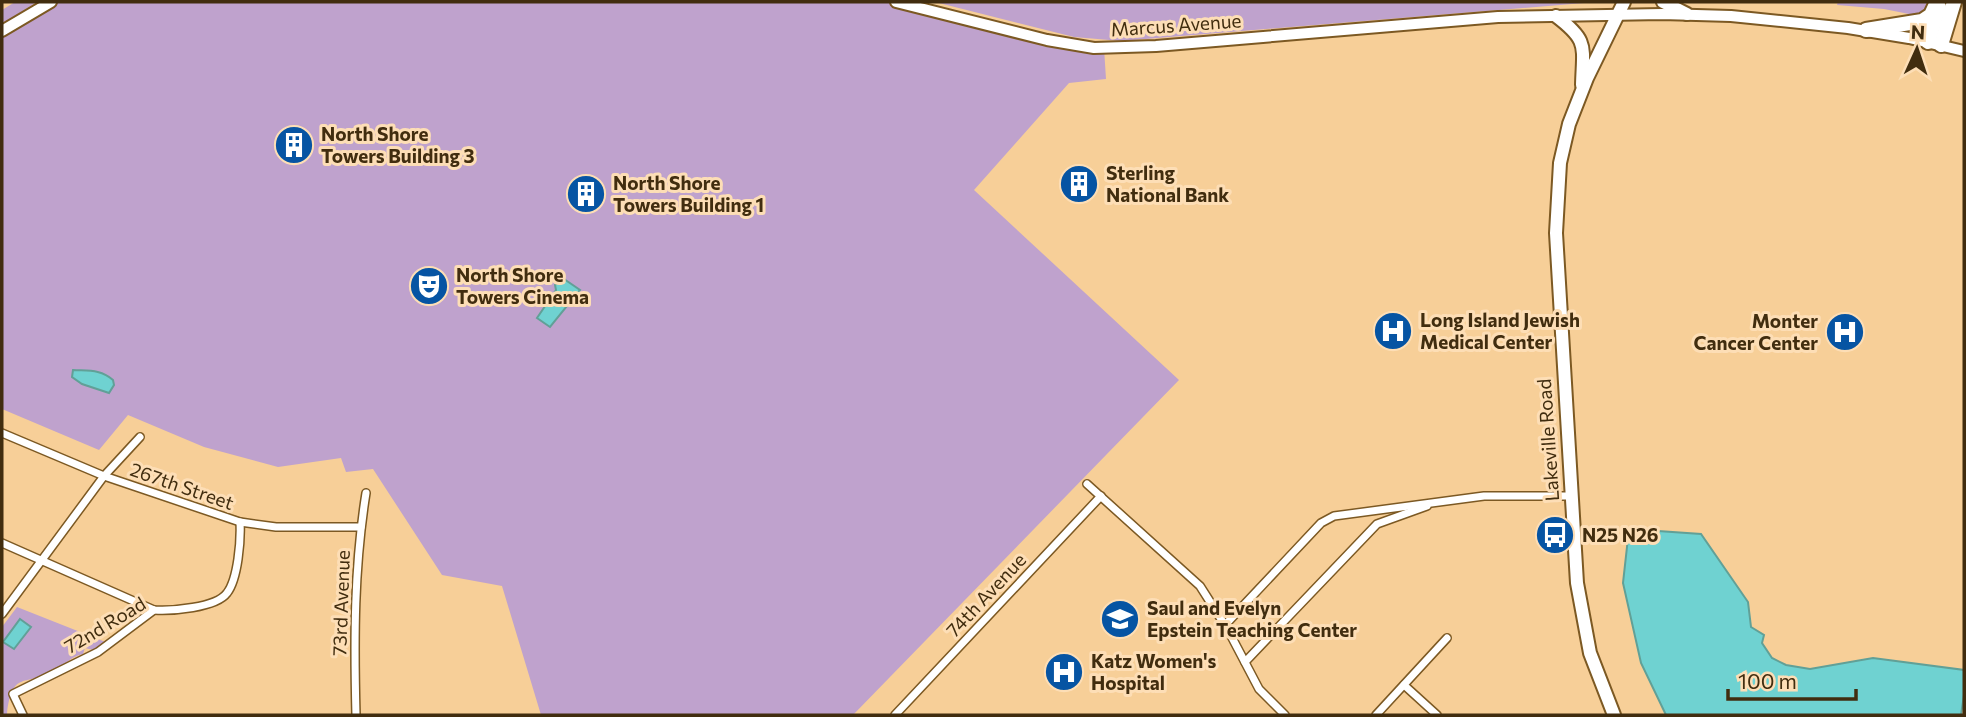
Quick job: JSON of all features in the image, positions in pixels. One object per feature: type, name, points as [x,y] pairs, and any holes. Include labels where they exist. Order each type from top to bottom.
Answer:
[{"type":"highway","points":[[1866,30],[1923,21],[1931,15],[1939,2]]},
{"type":"highway","points":[[1935,43],[1939,2]]},
{"type":"highway","points":[[1935,43],[1954,2]]},
{"type":"main road","points":[[2,31],[51,2]]},
{"type":"main road","name":"Marcus Avenue","points":[[896,2],[1060,43],[1111,48],[1498,17],[1687,14],[1866,30],[1964,51]]},
{"type":"main road","name":"Lakeville Road","points":[[1614,715],[1590,653],[1580,605],[1556,233],[1560,163],[1569,124],[1581,92],[1625,2]]},
{"type":"main road","points":[[1663,2],[1687,14]]},
{"type":"main road","points":[[1556,16],[1578,34],[1582,41],[1581,92]]},
{"type":"street","name":"267th Street","points":[[2,433],[104,476],[240,522],[276,527],[360,527]]},
{"type":"street","points":[[2,614],[44,561],[104,476],[140,437]]},
{"type":"street","points":[[1087,484],[1200,586],[1225,625],[1259,689],[1282,714]]},
{"type":"street","name":"73rd Avenue","points":[[356,715],[354,610],[360,527],[366,493]]},
{"type":"street","name":"74th Avenue","points":[[895,715],[1101,496]]},
{"type":"street","points":[[1225,625],[1326,519],[1485,496],[1571,496]]},
{"type":"street","points":[[1245,662],[1377,524],[1441,501]]},
{"type":"street","name":"72nd Road","points":[[23,715],[13,694],[98,652],[153,610],[173,612],[217,601],[227,594],[239,547],[240,522]]},
{"type":"street","points":[[2,543],[153,610]]},
{"type":"street","points":[[1376,715],[1447,638]]},
{"type":"street","points":[[1404,685],[1437,715]]},
{"type":"shaded area","points":[[15,2],[37,2],[2,24],[2,10]]},
{"type":"shaded area","points":[[51,2],[896,2],[1104,48],[1106,79],[1069,83],[974,190],[1179,380],[853,715],[541,715],[502,586],[442,575],[373,469],[346,472],[341,458],[278,467],[204,447],[128,415],[99,450],[2,409],[2,31]]},
{"type":"shaded area","points":[[935,2],[1596,2],[1121,41],[1074,37]]},
{"type":"shaded area","points":[[1838,2],[1933,2],[1932,6],[1919,16],[1884,9],[1837,5]]},
{"type":"shaded area","points":[[17,607],[108,643],[97,651],[85,648],[83,654],[54,671],[17,685],[9,700],[7,714],[2,715],[2,627]]},
{"type":"water","points":[[564,279],[580,290],[550,327],[537,318],[556,290],[555,285]]},
{"type":"water","points":[[73,370],[104,374],[113,380],[114,385],[109,393],[82,384],[72,377]]},
{"type":"water","points":[[1629,529],[1701,534],[1748,602],[1751,627],[1764,635],[1762,643],[1772,658],[1786,665],[1810,669],[1873,658],[1964,670],[1961,715],[1666,715],[1641,663],[1623,583]]},
{"type":"water","points":[[20,619],[31,627],[14,649],[3,642]]},
{"type":"place","name":"North Shore Towers Building 3","points":[[294,145]]},
{"type":"place","name":"Sterling National Bank","points":[[1079,184]]},
{"type":"place","name":"North Shore Towers Building 1","points":[[586,194]]},
{"type":"place","name":"North Shore Towers Cinema","points":[[429,286]]},
{"type":"place","name":"Long Island Jewish Medical Center","points":[[1393,331]]},
{"type":"place","name":"Monter Cancer Center","points":[[1845,332]]},
{"type":"place","name":"N25 N26","points":[[1555,535]]},
{"type":"place","name":"Saul and Evelyn Epstein Teaching Center","points":[[1120,619]]},
{"type":"place","name":"Katz Women's Hospital","points":[[1064,672]]}]
